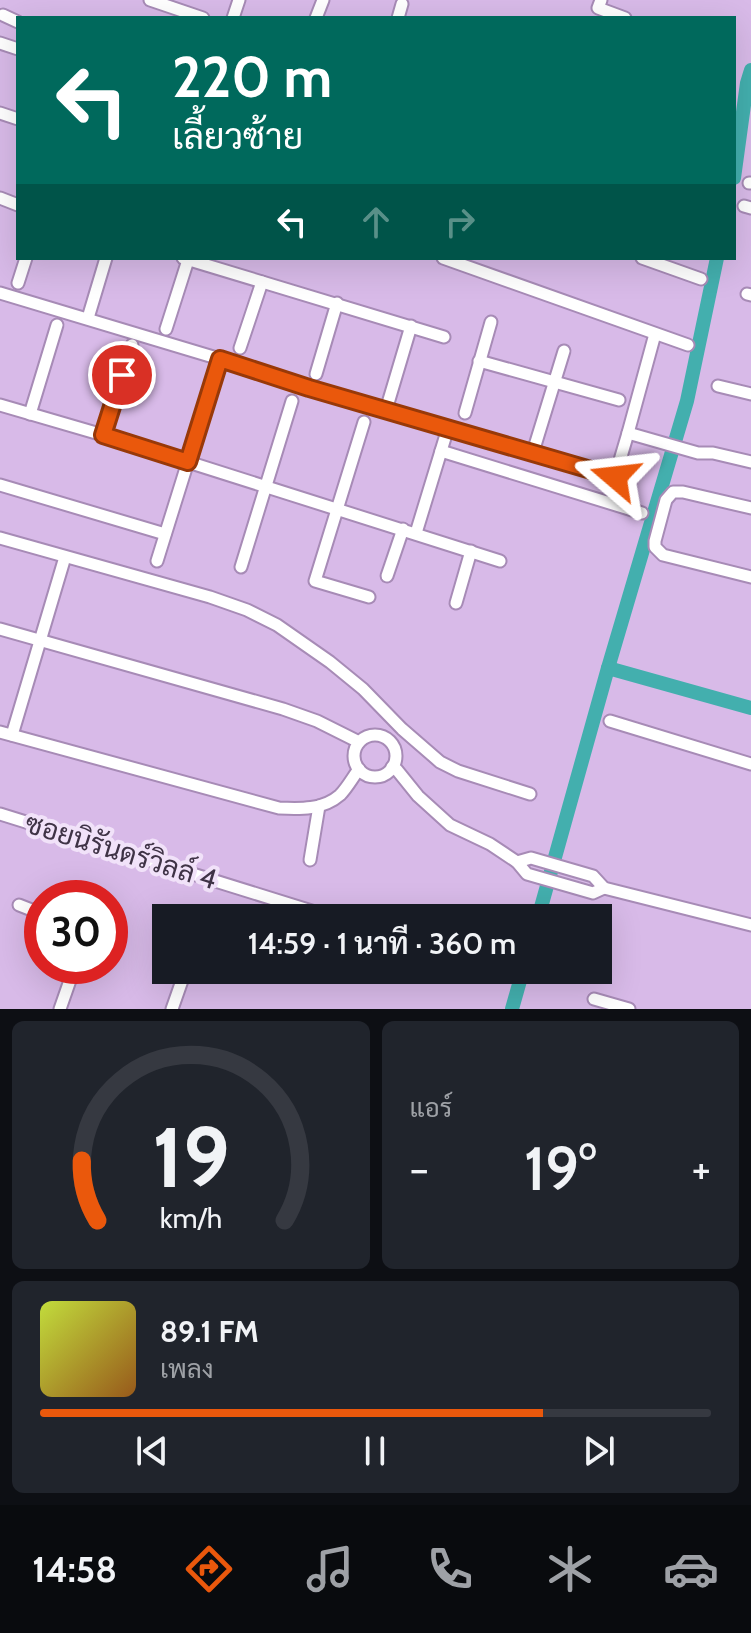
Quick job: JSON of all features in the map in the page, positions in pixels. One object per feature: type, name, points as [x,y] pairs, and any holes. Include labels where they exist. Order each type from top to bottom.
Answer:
[{"type":"street","points":[[601,0],[598,8],[620,16]]},
{"type":"street","points":[[154,1],[197,16]]},
{"type":"street","points":[[399,16],[402,4]]},
{"type":"street","points":[[3,15],[16,21]]},
{"type":"street","points":[[18,283],[25,260]]},
{"type":"street","points":[[88,318],[105,260]]},
{"type":"street","points":[[166,329],[186,260]]},
{"type":"street","points":[[189,260],[444,337]]},
{"type":"street","points":[[648,260],[701,279]]},
{"type":"street","points":[[464,261],[688,345]]},
{"type":"street","points":[[240,348],[262,282]]},
{"type":"street","points":[[0,293],[309,388],[615,477],[655,334]]},
{"type":"street","points":[[316,374],[337,303]]},
{"type":"street","points":[[465,413],[491,322]]},
{"type":"street","points":[[30,414],[57,325]]},
{"type":"street","points":[[386,410],[411,326]]},
{"type":"street","points":[[103,435],[132,345]]},
{"type":"street","points":[[533,452],[564,351]]},
{"type":"street","points":[[157,561],[220,359]]},
{"type":"street","points":[[479,361],[619,400]]},
{"type":"street","points":[[718,386],[751,394]]},
{"type":"street","points":[[241,567],[292,401]]},
{"type":"street","points":[[0,405],[500,561]]},
{"type":"street","points":[[364,422],[315,581],[369,597]]},
{"type":"street","points":[[416,533],[448,428]]},
{"type":"street","points":[[628,433],[698,453],[713,453],[751,462]]},
{"type":"street","points":[[441,451],[642,513]]},
{"type":"street","points":[[0,485],[165,534]]},
{"type":"street","points":[[751,508],[673,492],[666,500],[655,541],[655,547],[663,555],[751,577]]},
{"type":"street","points":[[387,576],[403,529]]},
{"type":"street","points":[[0,538],[247,610],[277,625],[330,662],[363,689],[432,756],[450,768],[530,794]]},
{"type":"street","points":[[456,603],[471,551]]},
{"type":"street","points":[[65,557],[40,641],[6,733],[279,808],[319,806],[339,795],[359,769]]},
{"type":"street","points":[[0,629],[283,709],[317,721],[359,742]]},
{"type":"street","points":[[610,721],[751,764]]},
{"type":"street","points":[[387,739],[402,729]]},
{"type":"street","points":[[369,736],[387,739],[394,749],[395,761],[388,772],[370,776],[359,769],[354,759],[359,742],[369,736]]},
{"type":"street","points":[[392,767],[450,825],[490,844],[517,862],[531,858],[593,876],[604,888],[751,925]]},
{"type":"street","points":[[310,860],[319,806]]},
{"type":"street","name":"ซอยนิรันดร์วิลล์ 4","points":[[0,814],[289,904]]},
{"type":"street","points":[[19,905],[24,907]]},
{"type":"street","points":[[60,1009],[69,984]]},
{"type":"street","points":[[172,1009],[181,984]]},
{"type":"street","points":[[594,999],[629,1009]]},
{"type":"waterway","points":[[736,163],[751,70]]},
{"type":"waterway","points":[[608,668],[687,401],[717,260]]},
{"type":"waterway","points":[[542,904],[608,668],[751,708]]},
{"type":"waterway","points":[[512,1009],[519,984]]},
{"type":"route","points":[[122,375],[103,435],[188,462],[220,359],[615,477]]}]
